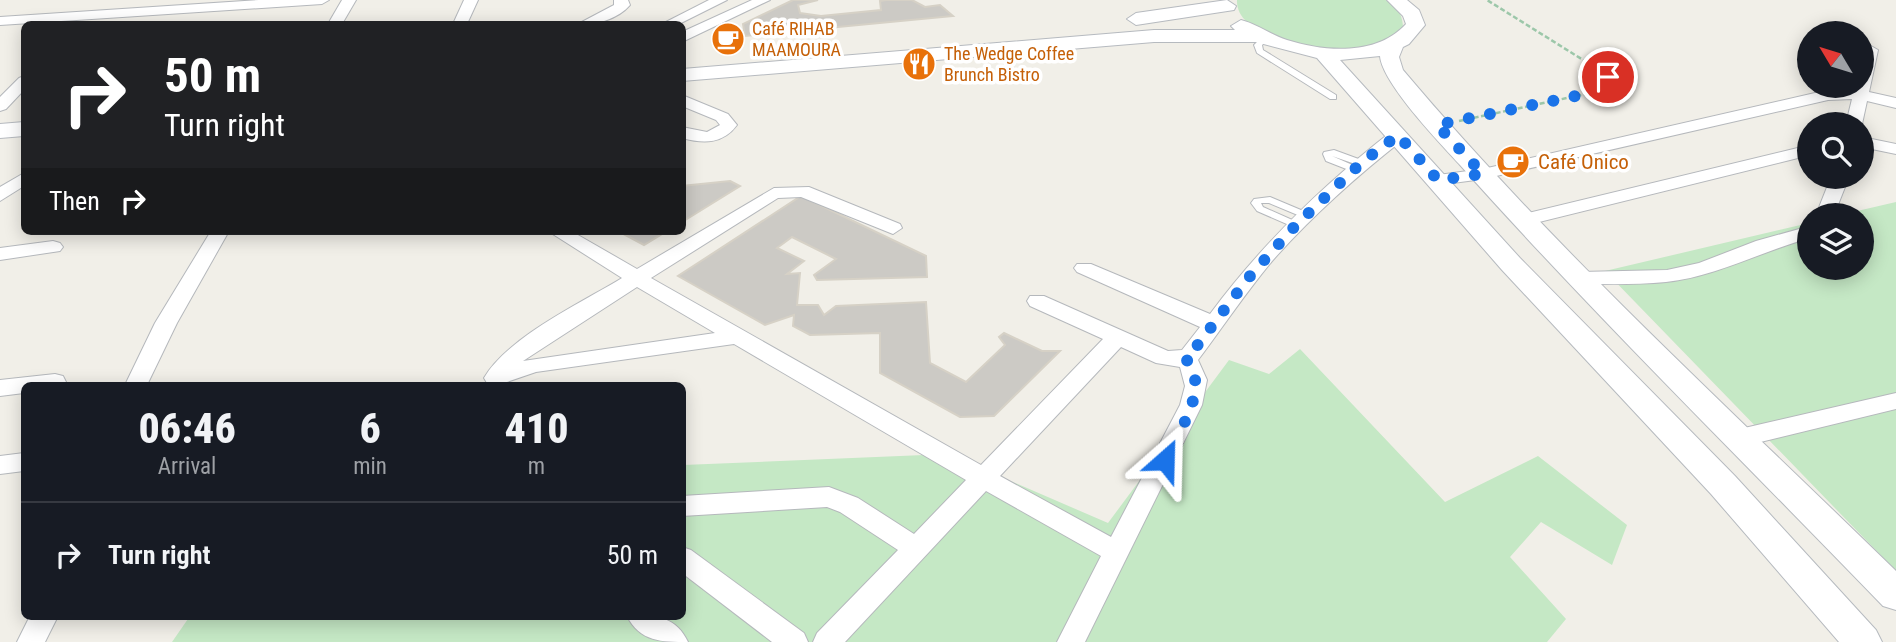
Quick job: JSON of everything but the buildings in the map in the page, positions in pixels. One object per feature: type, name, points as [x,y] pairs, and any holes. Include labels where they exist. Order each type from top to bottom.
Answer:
[{"type":"main road","points":[[686,75],[1192,34],[1261,37],[1323,53],[1374,52],[1394,46],[1409,37],[1416,25],[1412,13],[1396,0]]},
{"type":"main road","points":[[686,58],[1173,16],[1227,2],[1235,20],[1261,37]]},
{"type":"main road","points":[[1394,46],[1389,57],[1393,71],[1437,125],[1523,220],[1896,595]]},
{"type":"main road","points":[[1323,53],[1511,264],[1723,485],[1863,642]]},
{"type":"main road","points":[[0,113],[21,111]]},
{"type":"main road","points":[[0,131],[21,129]]},
{"type":"street","points":[[4,4],[4,21],[82,20],[143,6],[322,0]]},
{"type":"street","points":[[337,21],[349,0]]},
{"type":"street","points":[[461,21],[471,0]]},
{"type":"street","points":[[591,21],[619,8],[623,5],[621,0]]},
{"type":"street","points":[[675,21],[720,0]]},
{"type":"street","points":[[686,36],[763,0]]},
{"type":"street","points":[[693,13],[739,11]]},
{"type":"street","points":[[0,106],[21,83]]},
{"type":"street","points":[[1438,180],[1483,174],[1815,98]]},
{"type":"street","points":[[1874,98],[1896,103]]},
{"type":"street","points":[[686,102],[722,117],[729,125],[723,132],[712,136],[699,137],[686,133]]},
{"type":"street","points":[[1038,301],[1164,358],[1185,358],[1250,276],[1300,220],[1357,166],[1398,135]]},
{"type":"street","points":[[1874,144],[1896,149]]},
{"type":"street","points":[[1523,220],[1797,153]]},
{"type":"street","points":[[0,196],[21,179]]},
{"type":"street","points":[[489,382],[524,348],[781,191],[810,193],[893,228]]},
{"type":"street","points":[[137,382],[166,323],[218,235]]},
{"type":"street","points":[[564,235],[736,337],[1116,552]]},
{"type":"street","points":[[1580,278],[1667,276],[1704,268],[1763,245],[1797,236]]},
{"type":"street","points":[[0,254],[53,247]]},
{"type":"street","points":[[1084,268],[1213,324]]},
{"type":"street","points":[[489,382],[534,365],[736,337]]},
{"type":"street","points":[[827,642],[1118,338]]},
{"type":"street","points":[[1071,642],[1194,397],[1195,373],[1185,358]]},
{"type":"street","points":[[0,388],[21,386]]},
{"type":"street","points":[[1740,438],[1896,401]]},
{"type":"street","points":[[0,465],[21,462]]},
{"type":"street","points":[[686,506],[829,497],[849,505],[916,549]]},
{"type":"street","points":[[686,561],[794,642]]},
{"type":"street","points":[[31,642],[42,620]]},
{"type":"street","points":[[646,620],[674,642]]},
{"type":"lane","points":[[1261,37],[1258,45],[1260,51],[1333,97]]},
{"type":"path","points":[[1437,125],[1595,92],[1610,82],[1604,73],[1488,0]]},
{"type":"green space","points":[[1237,0],[1386,0],[1399,12],[1403,29],[1375,46],[1360,48],[1340,49],[1293,43],[1253,27],[1241,15]]},
{"type":"green space","points":[[1896,202],[1896,571],[1605,271],[1797,226],[1797,280],[1874,280],[1874,207]]},
{"type":"green space","points":[[1300,349],[1445,502],[1538,456],[1627,525],[1612,565],[1541,522],[1510,557],[1566,619],[1547,642],[172,642],[187,620],[686,620],[686,465],[948,454],[1108,523],[1229,360],[1269,374]]},
{"type":"place","name":"Café RIHAB MAAMOURA","points":[[728,39]]},
{"type":"place","name":"The Wedge Coffee Brunch Bistro","points":[[919,64]]},
{"type":"place","name":"Café Onico","points":[[1513,162]]},
{"type":"route","points":[[1165,460],[1196,389],[1195,373],[1185,358],[1270,253],[1305,215],[1361,163],[1398,135],[1438,180],[1483,174],[1459,152],[1437,125],[1595,92],[1606,87],[1610,82],[1608,77]]}]
